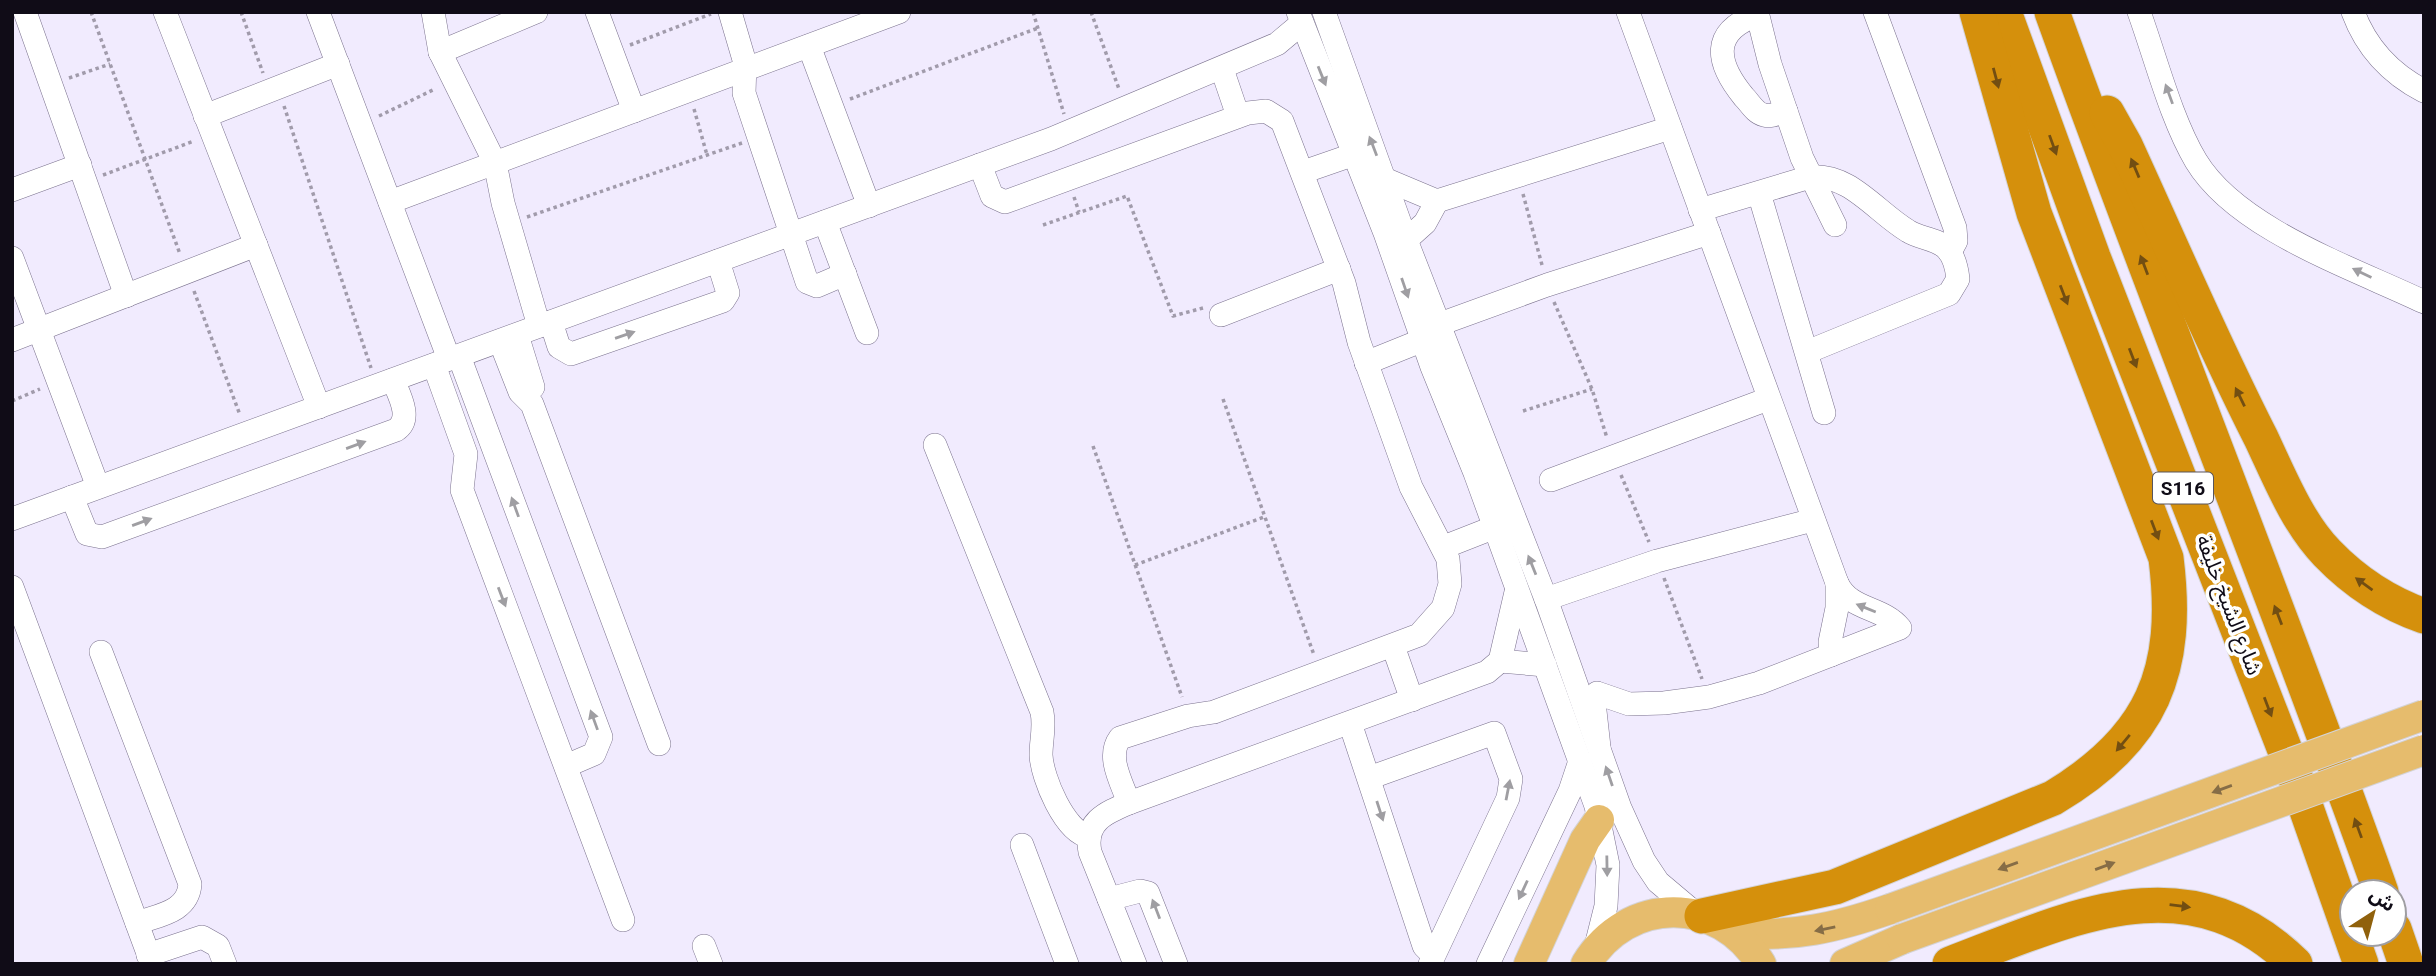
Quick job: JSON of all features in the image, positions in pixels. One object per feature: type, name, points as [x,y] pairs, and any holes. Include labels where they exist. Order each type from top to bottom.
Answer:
[{"type":"highway","points":[[1699,915],[1756,907],[1835,887],[2053,798],[2086,778],[2111,757],[2142,720],[2161,679],[2169,645],[2172,603],[2166,558],[2038,223],[1977,12]]},
{"type":"highway","name":"شارع الشيخ خليفة","points":[[2004,12],[2093,257],[2292,768],[2361,964]]},
{"type":"highway","name":"شارع الشيخ خليفة","points":[[2052,12],[2376,878]]},
{"type":"highway","points":[[2078,85],[2099,102],[2121,136],[2218,353],[2305,524],[2326,552],[2365,586],[2424,616]]},
{"type":"highway","points":[[1950,964],[2071,918],[2099,910],[2156,904],[2187,906],[2225,916],[2253,929],[2295,964]]},
{"type":"main road","points":[[1590,957],[1629,922],[1662,913],[1699,915],[1736,933],[1781,935],[1824,930],[1890,909],[2424,715]]},
{"type":"main road","points":[[1846,964],[1902,939],[2424,750]]},
{"type":"main road","points":[[1529,964],[1585,841],[1599,820]]},
{"type":"main road","points":[[1736,933],[1761,964]]},
{"type":"street","points":[[25,12],[126,296]]},
{"type":"street","points":[[165,12],[318,407]]},
{"type":"street","points":[[318,12],[447,360],[601,737],[594,754],[566,766]]},
{"type":"street","points":[[433,12],[440,52],[495,163],[509,224],[545,324],[559,347],[571,354],[723,301],[728,293],[718,261]]},
{"type":"street","points":[[440,52],[536,12]]},
{"type":"street","points":[[597,12],[634,111]]},
{"type":"street","points":[[730,12],[745,69],[742,87],[809,284],[817,286],[845,274]]},
{"type":"street","points":[[390,202],[899,12]]},
{"type":"street","points":[[1324,12],[1423,340],[1495,527],[1599,820],[1608,865],[1606,906],[1590,957]]},
{"type":"street","points":[[1600,747],[1594,702],[1597,693],[1629,704],[1686,701],[1759,683],[1900,628],[1887,616],[1849,600],[1837,583],[1628,12]]},
{"type":"street","points":[[1875,12],[1955,228],[1956,241],[1950,252]]},
{"type":"street","points":[[2139,12],[2186,142],[2220,192],[2235,206],[2269,228],[2424,303]]},
{"type":"street","points":[[1786,111],[1768,116],[1757,112],[1733,83],[1724,66],[1723,47],[1727,33],[1735,24],[1757,14],[1786,111],[1810,177],[1822,193],[1835,225]]},
{"type":"street","points":[[12,519],[1051,139],[1277,44],[1300,18],[1355,154],[1377,183],[1406,240],[1546,599],[1620,808],[1644,861],[1667,890],[1699,915]]},
{"type":"street","points":[[2355,18],[2382,60],[2420,89]]},
{"type":"street","points":[[1277,44],[1311,48]]},
{"type":"street","points":[[810,46],[869,206]]},
{"type":"street","points":[[209,125],[273,89],[338,64]]},
{"type":"street","points":[[1222,69],[1238,116]]},
{"type":"street","points":[[980,165],[992,196],[1005,202],[1238,116],[1266,111],[1282,121],[1339,269],[1367,363],[1411,486],[1444,547],[1450,584],[1443,608],[1429,628],[1393,646],[1214,712],[1188,716],[1127,734],[1115,744],[1114,760],[1129,803]]},
{"type":"street","points":[[1377,183],[1437,201],[1670,128]]},
{"type":"street","points":[[1303,172],[1355,154]]},
{"type":"street","points":[[12,190],[83,173]]},
{"type":"street","points":[[1700,210],[1810,177],[1827,177],[1843,182],[1905,230],[1940,243],[1950,252],[1958,279],[1949,294],[1807,352]]},
{"type":"street","points":[[1759,193],[1824,413]]},
{"type":"street","points":[[1406,240],[1425,223],[1437,201]]},
{"type":"street","points":[[825,222],[867,333]]},
{"type":"street","points":[[1440,324],[1547,285],[1709,233]]},
{"type":"street","points":[[12,340],[256,245]]},
{"type":"street","points":[[12,258],[98,487]]},
{"type":"street","points":[[1222,315],[1339,269]]},
{"type":"street","points":[[508,338],[533,387],[532,404],[659,744]]},
{"type":"street","points":[[1367,363],[1423,340]]},
{"type":"street","points":[[447,360],[466,454],[462,490],[623,920]]},
{"type":"street","points":[[72,497],[87,534],[102,537],[396,430],[403,425],[405,416],[385,382]]},
{"type":"street","points":[[1551,480],[1768,399]]},
{"type":"street","points":[[935,445],[1042,712],[1045,730],[1041,757],[1045,775],[1070,827],[1088,836]]},
{"type":"street","points":[[1546,599],[1657,561],[1813,520]]},
{"type":"street","points":[[1444,547],[1495,527]]},
{"type":"street","points":[[1831,655],[1830,642],[1838,608],[1837,583]]},
{"type":"street","points":[[12,587],[150,959],[202,937],[218,946],[225,964]]},
{"type":"street","points":[[1135,964],[1090,852],[1088,836],[1100,816],[1487,672],[1500,661],[1516,592]]},
{"type":"street","points":[[1393,646],[1412,700]]},
{"type":"street","points":[[101,652],[190,884],[187,896],[177,908],[134,916]]},
{"type":"street","points":[[1500,661],[1545,665]]},
{"type":"street","points":[[1350,723],[1424,946],[1432,959]]},
{"type":"street","points":[[1369,778],[1494,733],[1511,786],[1432,959]]},
{"type":"street","points":[[1488,964],[1570,791],[1580,761]]},
{"type":"street","points":[[1022,845],[1067,964]]},
{"type":"street","points":[[1109,899],[1140,891],[1148,893],[1176,964]]},
{"type":"path","points":[[91,12],[247,433]]},
{"type":"path","points":[[241,12],[385,382]]},
{"type":"path","points":[[611,52],[716,12]]},
{"type":"path","points":[[1091,12],[1125,106]]},
{"type":"path","points":[[832,106],[1038,28]]},
{"type":"path","points":[[51,85],[110,64]]},
{"type":"path","points":[[360,124],[453,81]]},
{"type":"path","points":[[688,91],[707,155]]},
{"type":"path","points":[[83,173],[144,159],[209,125]]},
{"type":"path","points":[[509,224],[759,137]]},
{"type":"path","points":[[1043,225],[1127,196],[1173,316],[1202,306],[1208,320],[1222,315]]},
{"type":"path","points":[[12,401],[58,382]]},
{"type":"path","points":[[1523,411],[1592,389]]},
{"type":"path","points":[[1223,399],[1320,673]]},
{"type":"path","points":[[1093,446],[1188,716]]},
{"type":"path","points":[[1135,565],[1265,516]]}]
